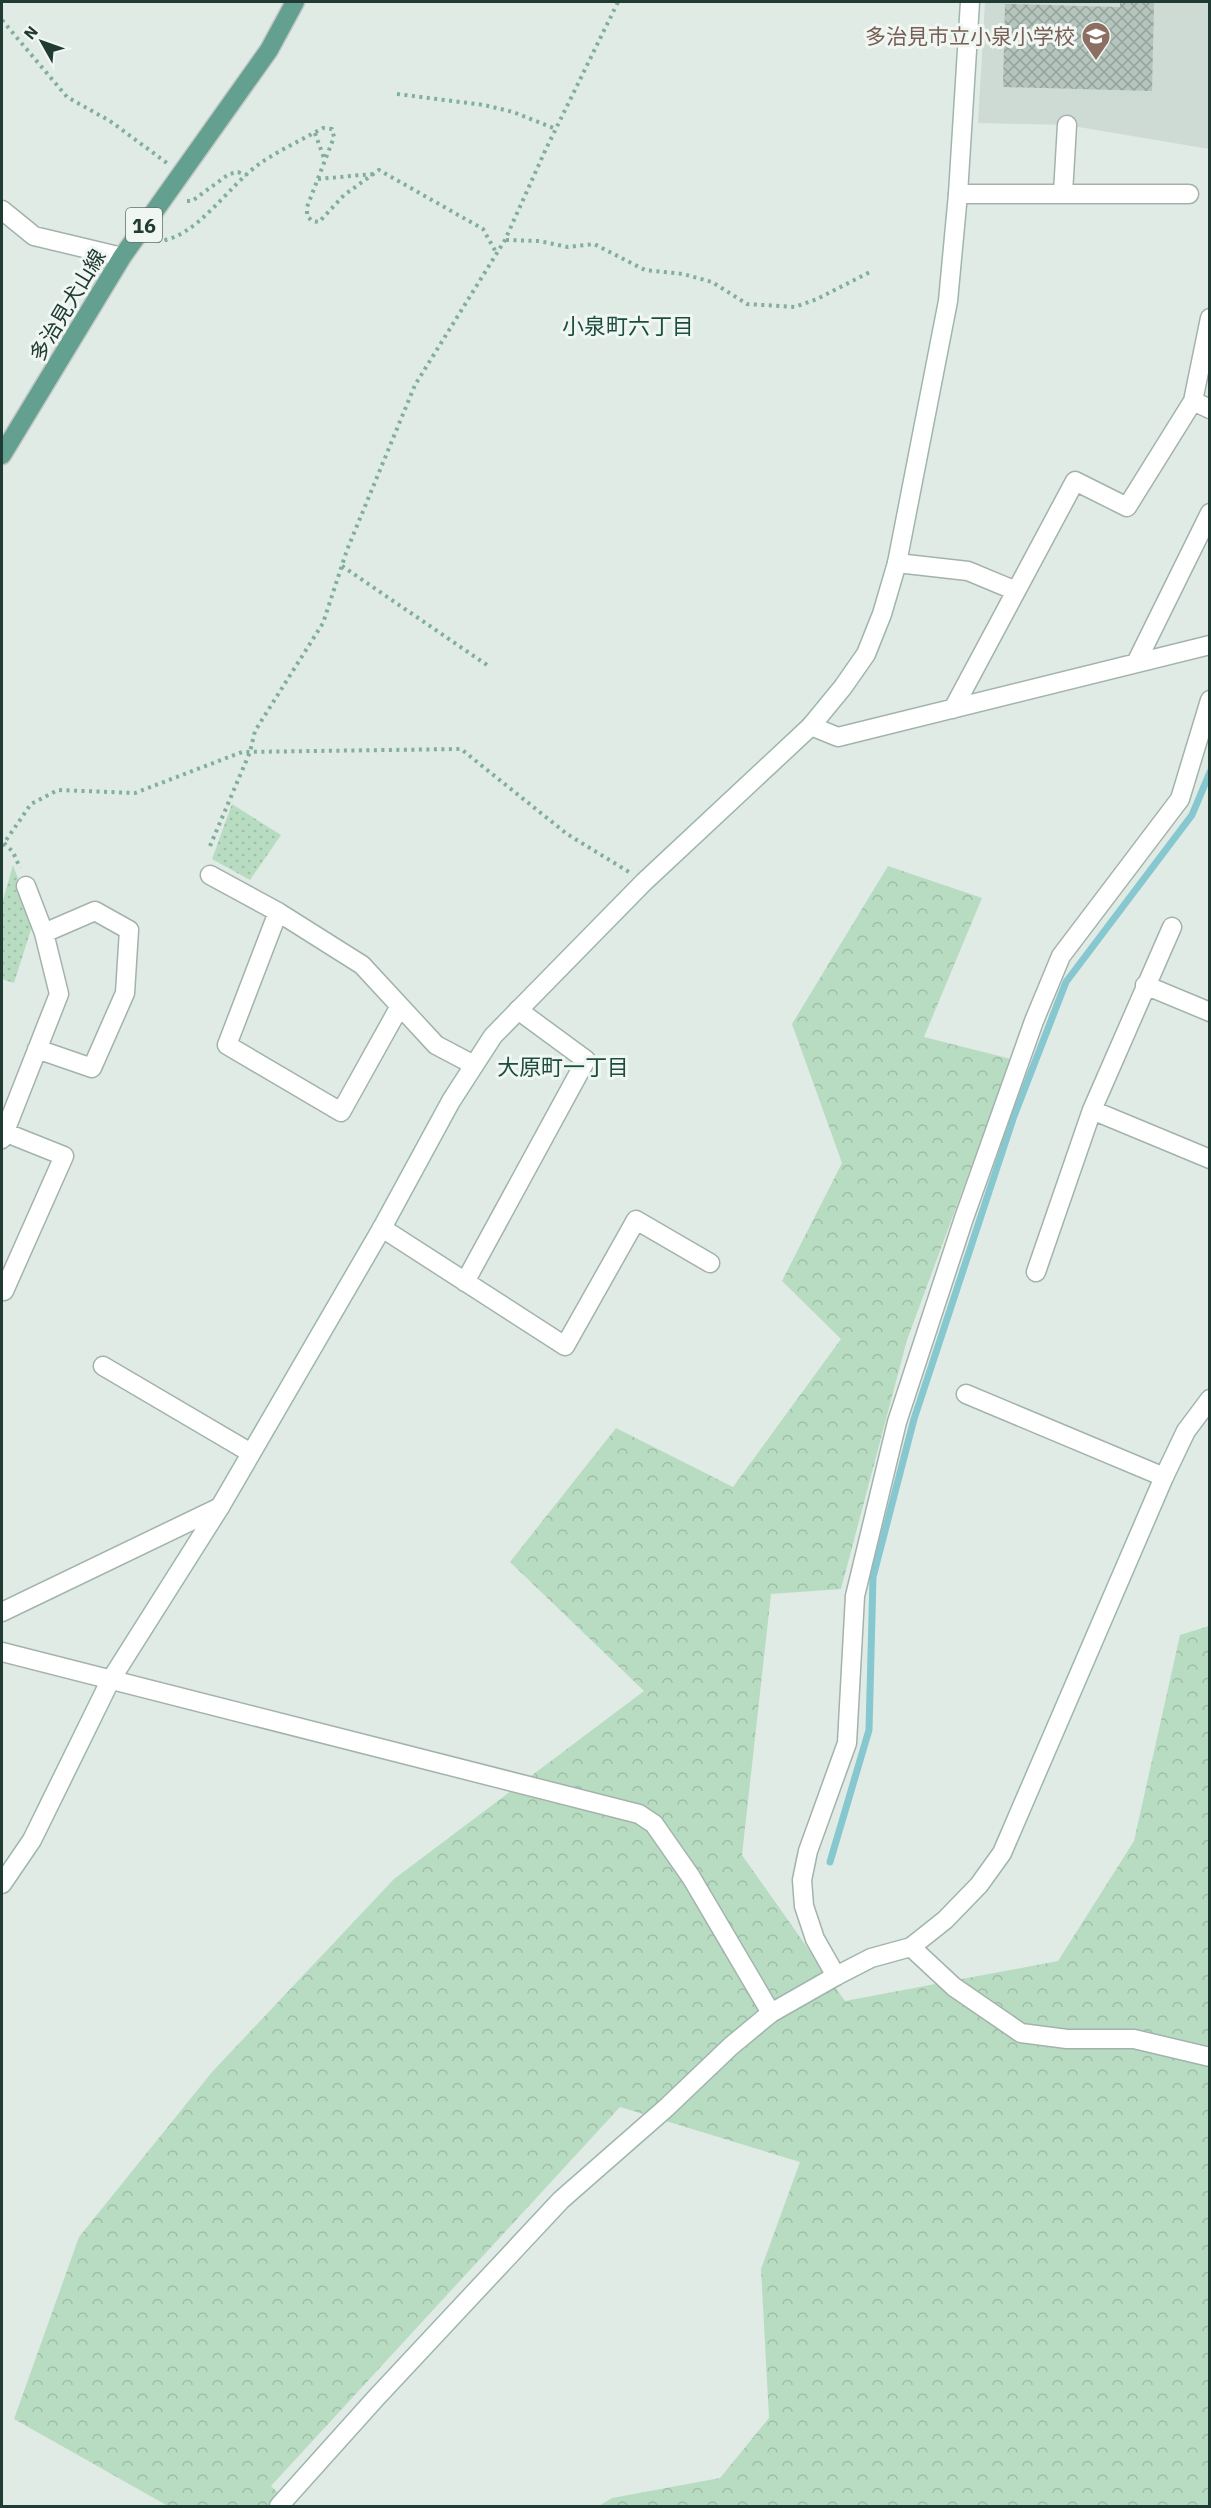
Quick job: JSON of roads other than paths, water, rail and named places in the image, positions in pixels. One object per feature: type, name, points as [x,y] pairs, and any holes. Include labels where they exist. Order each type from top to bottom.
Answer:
[{"type":"main road","name":"多治見犬山線","points":[[2,455],[122,257],[269,50],[295,2]]},
{"type":"street","points":[[2,1884],[32,1840],[110,1681],[220,1507],[382,1228],[451,1101],[493,1036],[644,882],[811,726],[866,654],[882,614],[897,563],[948,301],[958,194],[970,2]]},
{"type":"street","points":[[1063,193],[1067,125]]},
{"type":"street","points":[[958,194],[1189,194]]},
{"type":"street","points":[[2,210],[34,236],[122,257]]},
{"type":"street","points":[[953,709],[1074,481],[1127,507],[1201,405],[1209,318]]},
{"type":"street","points":[[1136,663],[1209,513]]},
{"type":"street","points":[[897,563],[968,571],[1016,591]]},
{"type":"street","points":[[811,726],[838,737],[1209,645]]},
{"type":"street","points":[[836,1976],[811,1928],[804,1906],[802,1880],[808,1851],[847,1743],[855,1596],[897,1422],[964,1218],[1034,1021],[1061,956],[1180,799],[1209,700]]},
{"type":"street","points":[[210,875],[278,912],[362,965],[435,1045],[474,1065]]},
{"type":"street","points":[[2,1290],[4,1291],[64,1156],[3,1136],[59,994],[44,933],[26,886]]},
{"type":"street","points":[[37,1049],[92,1068],[125,993],[129,930],[95,910],[44,933]]},
{"type":"street","points":[[278,912],[227,1045],[341,1112],[400,1006]]},
{"type":"street","points":[[1036,1272],[1092,1110],[1172,927]]},
{"type":"street","points":[[1145,985],[1209,1012]]},
{"type":"street","points":[[465,1282],[586,1060],[518,1010]]},
{"type":"street","points":[[1092,1110],[1209,1159]]},
{"type":"street","points":[[382,1228],[565,1346],[636,1220],[710,1263]]},
{"type":"street","points":[[103,1366],[251,1453]]},
{"type":"street","points":[[966,1394],[1164,1477]]},
{"type":"street","points":[[279,2506],[561,2200],[666,2108],[731,2046],[771,2013],[836,1976],[871,1958],[911,1947],[945,1920],[979,1885],[1002,1853],[1164,1477],[1186,1431],[1209,1399]]},
{"type":"street","points":[[2,1612],[220,1507]]},
{"type":"street","points":[[2,1652],[639,1814],[654,1824],[691,1877],[771,2013]]},
{"type":"street","points":[[911,1947],[954,1987],[1021,2032],[1067,2039],[1134,2039],[1209,2057]]},
{"type":"waterway","points":[[830,1862],[869,1730],[873,1577],[914,1419],[1014,1116],[1066,982],[1192,815],[1210,772]]},
{"type":"place","name":"多治見市立小泉小学校","points":[[1096,62]]},
{"type":"district","name":"小泉町六丁目","points":[[628,325]]},
{"type":"district","name":"大原町一丁目","points":[[563,1066]]}]
